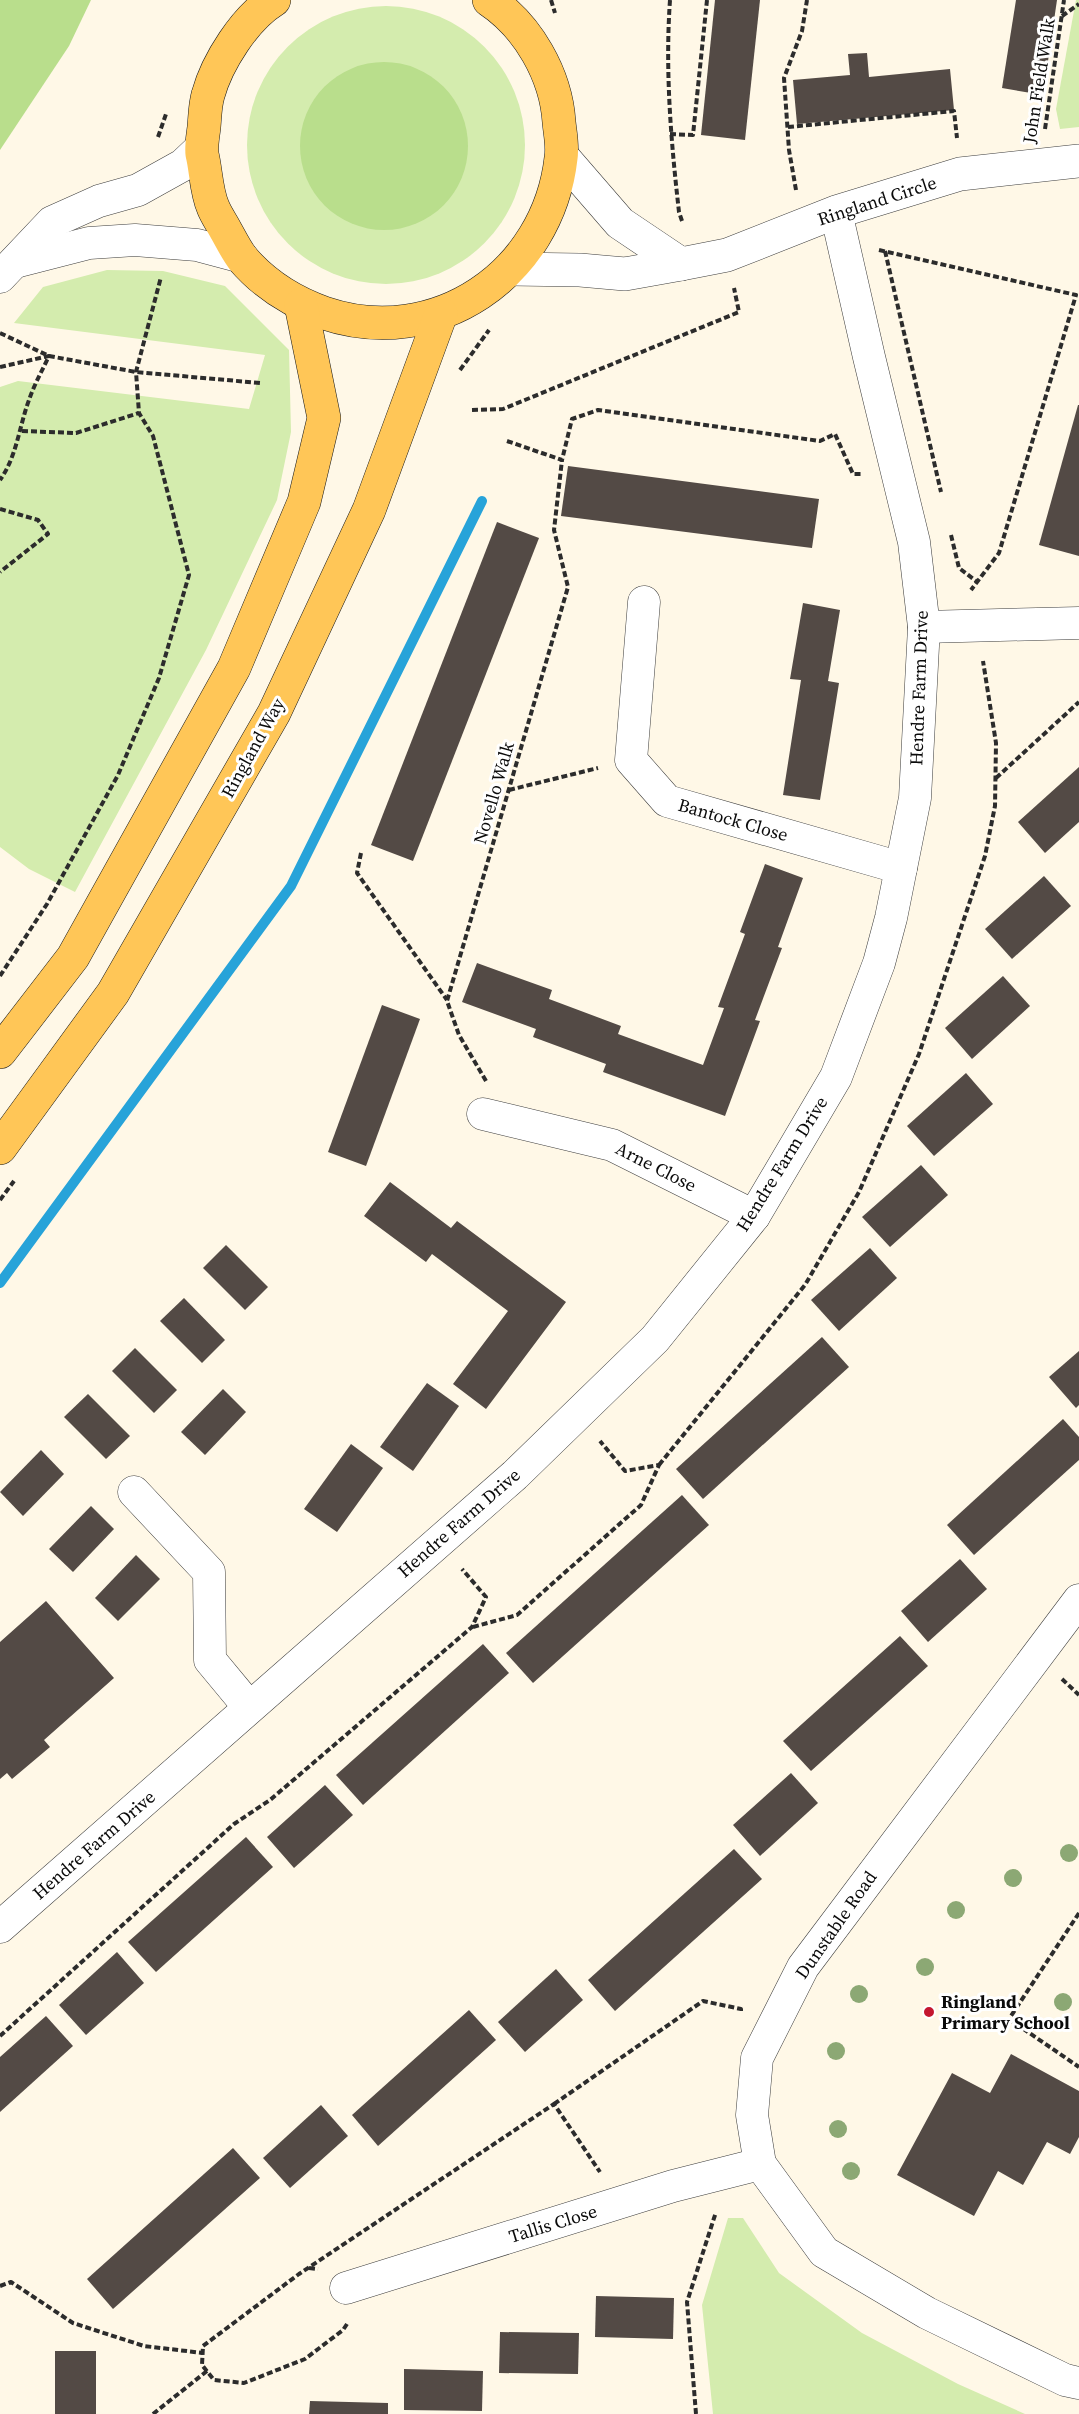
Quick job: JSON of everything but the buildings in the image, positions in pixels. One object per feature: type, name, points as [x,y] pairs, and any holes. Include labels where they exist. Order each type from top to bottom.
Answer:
[{"type":"main road","points":[[274,0],[265,6],[230,46],[208,95],[201,148],[212,206],[242,257],[269,285],[301,305],[346,321],[394,324],[441,314],[478,295],[511,269],[537,236],[554,197],[562,156],[558,102],[538,52],[498,3]]},
{"type":"main road","points":[[0,1052],[73,957],[234,668],[304,502],[324,418],[301,305]]},
{"type":"main road","name":"Ringland Way","points":[[0,1148],[113,993],[274,712],[369,510],[441,314]]},
{"type":"street","points":[[7,269],[52,222],[99,201],[138,190],[183,165],[201,148]]},
{"type":"street","points":[[562,156],[620,224],[688,262]]},
{"type":"street","name":"Ringland Circle","points":[[511,269],[580,270],[625,274],[728,255],[805,225],[839,227],[960,174],[1079,161]]},
{"type":"street","name":"Hendre Farm Drive","points":[[0,1927],[514,1475],[656,1339],[754,1216],[836,1077],[879,963],[901,868],[915,798],[937,627],[868,357],[839,227]]},
{"type":"street","points":[[7,269],[89,243],[135,240],[197,245],[242,257]]},
{"type":"street","points":[[631,760],[644,602]]},
{"type":"street","points":[[937,627],[1079,623]]},
{"type":"street","name":"Bantock Close","points":[[631,760],[667,801],[901,868]]},
{"type":"street","name":"Arne Close","points":[[496,1117],[612,1145],[754,1216]]},
{"type":"street","points":[[134,1492],[209,1572],[210,1660],[249,1707]]},
{"type":"street","name":"Dunstable Road","points":[[1079,1600],[803,1967],[757,2058],[752,2115],[760,2164],[824,2252],[927,2313],[1065,2380],[1079,2384]]},
{"type":"street","name":"Tallis Close","points":[[346,2288],[673,2186],[760,2164]]},
{"type":"path","points":[[670,0],[667,34],[670,134],[679,212],[688,262]]},
{"type":"path","points":[[670,134],[693,135],[707,0]]},
{"type":"path","points":[[805,225],[792,169],[784,78],[802,31],[807,0]]},
{"type":"path","name":"John Field Walk","points":[[1039,166],[1064,0]]},
{"type":"path","points":[[1062,16],[1079,4]]},
{"type":"path","points":[[161,178],[144,153],[160,135],[167,109]]},
{"type":"path","points":[[788,127],[954,111],[960,174]]},
{"type":"path","points":[[839,227],[885,251],[1078,295],[999,553],[937,627]]},
{"type":"path","points":[[0,976],[47,904],[118,775],[159,678],[189,575],[153,436],[140,414],[136,372],[163,272],[165,244]]},
{"type":"path","points":[[885,251],[943,501]]},
{"type":"path","points":[[472,410],[503,409],[739,312],[728,255]]},
{"type":"path","points":[[0,333],[49,356],[136,372],[260,383]]},
{"type":"path","points":[[0,368],[49,356]]},
{"type":"path","points":[[0,480],[7,469],[22,431],[29,400],[49,356]]},
{"type":"path","name":"Novello Walk","points":[[447,1001],[568,587],[554,530],[562,460],[572,419],[598,410],[820,441],[835,435],[853,474],[898,473]]},
{"type":"path","points":[[22,431],[76,433],[140,414]]},
{"type":"path","points":[[507,441],[562,460]]},
{"type":"path","points":[[0,509],[38,520],[48,534],[0,572]]},
{"type":"path","points":[[951,534],[959,568],[976,582]]},
{"type":"path","points":[[472,1627],[517,1615],[641,1505],[659,1465],[805,1285],[859,1192],[919,1054],[981,867],[995,806],[996,779],[996,743],[982,661],[993,661]]},
{"type":"path","points":[[996,779],[1079,702]]},
{"type":"path","points":[[508,790],[631,760]]},
{"type":"path","points":[[361,853],[357,873],[447,1001],[459,1035],[496,1117]]},
{"type":"path","points":[[577,1415],[625,1471],[659,1465]]},
{"type":"path","points":[[0,2036],[234,1824],[270,1800],[472,1627],[486,1597],[438,1543]]},
{"type":"path","points":[[1079,1912],[1009,2019],[1079,2067]]},
{"type":"path","points":[[554,2104],[703,2001],[741,2009],[739,2020]]},
{"type":"path","points":[[696,2414],[687,2302],[729,2172]]},
{"type":"path","points":[[0,2286],[11,2282],[73,2324],[144,2346],[203,2353]]},
{"type":"path","points":[[153,2414],[207,2371]]},
{"type":"green space","points":[[0,0],[91,0],[69,46],[0,150]]},
{"type":"green space","points":[[1076,0],[1079,0],[1079,127],[1060,129],[1056,109]]},
{"type":"green space","points":[[386,6],[413,9],[439,17],[463,30],[484,47],[501,68],[514,92],[522,118],[525,145],[522,172],[514,198],[501,222],[484,243],[463,260],[439,273],[413,281],[386,284],[359,281],[333,273],[309,260],[288,243],[271,222],[258,198],[250,172],[247,145],[250,118],[258,92],[271,68],[288,47],[309,30],[333,17],[359,9]]},
{"type":"green space","points":[[384,62],[400,63],[416,68],[444,86],[462,114],[467,130],[467,162],[462,178],[444,206],[416,224],[400,229],[384,230],[368,229],[352,224],[324,206],[306,178],[301,162],[300,146],[301,130],[306,114],[324,86],[352,68],[368,63]]},
{"type":"green space","points":[[107,270],[163,271],[225,286],[289,350],[291,432],[277,500],[206,650],[75,892],[29,869],[0,847],[0,387],[18,381],[249,409],[265,355],[14,323],[43,287]]},
{"type":"green space","points":[[728,2218],[743,2218],[779,2273],[862,2333],[958,2384],[1025,2414],[713,2414],[702,2305]]},
{"type":"waterway","points":[[0,1283],[291,886],[482,501]]},
{"type":"place","name":"Ringland Primary School","points":[[929,2012]]}]
